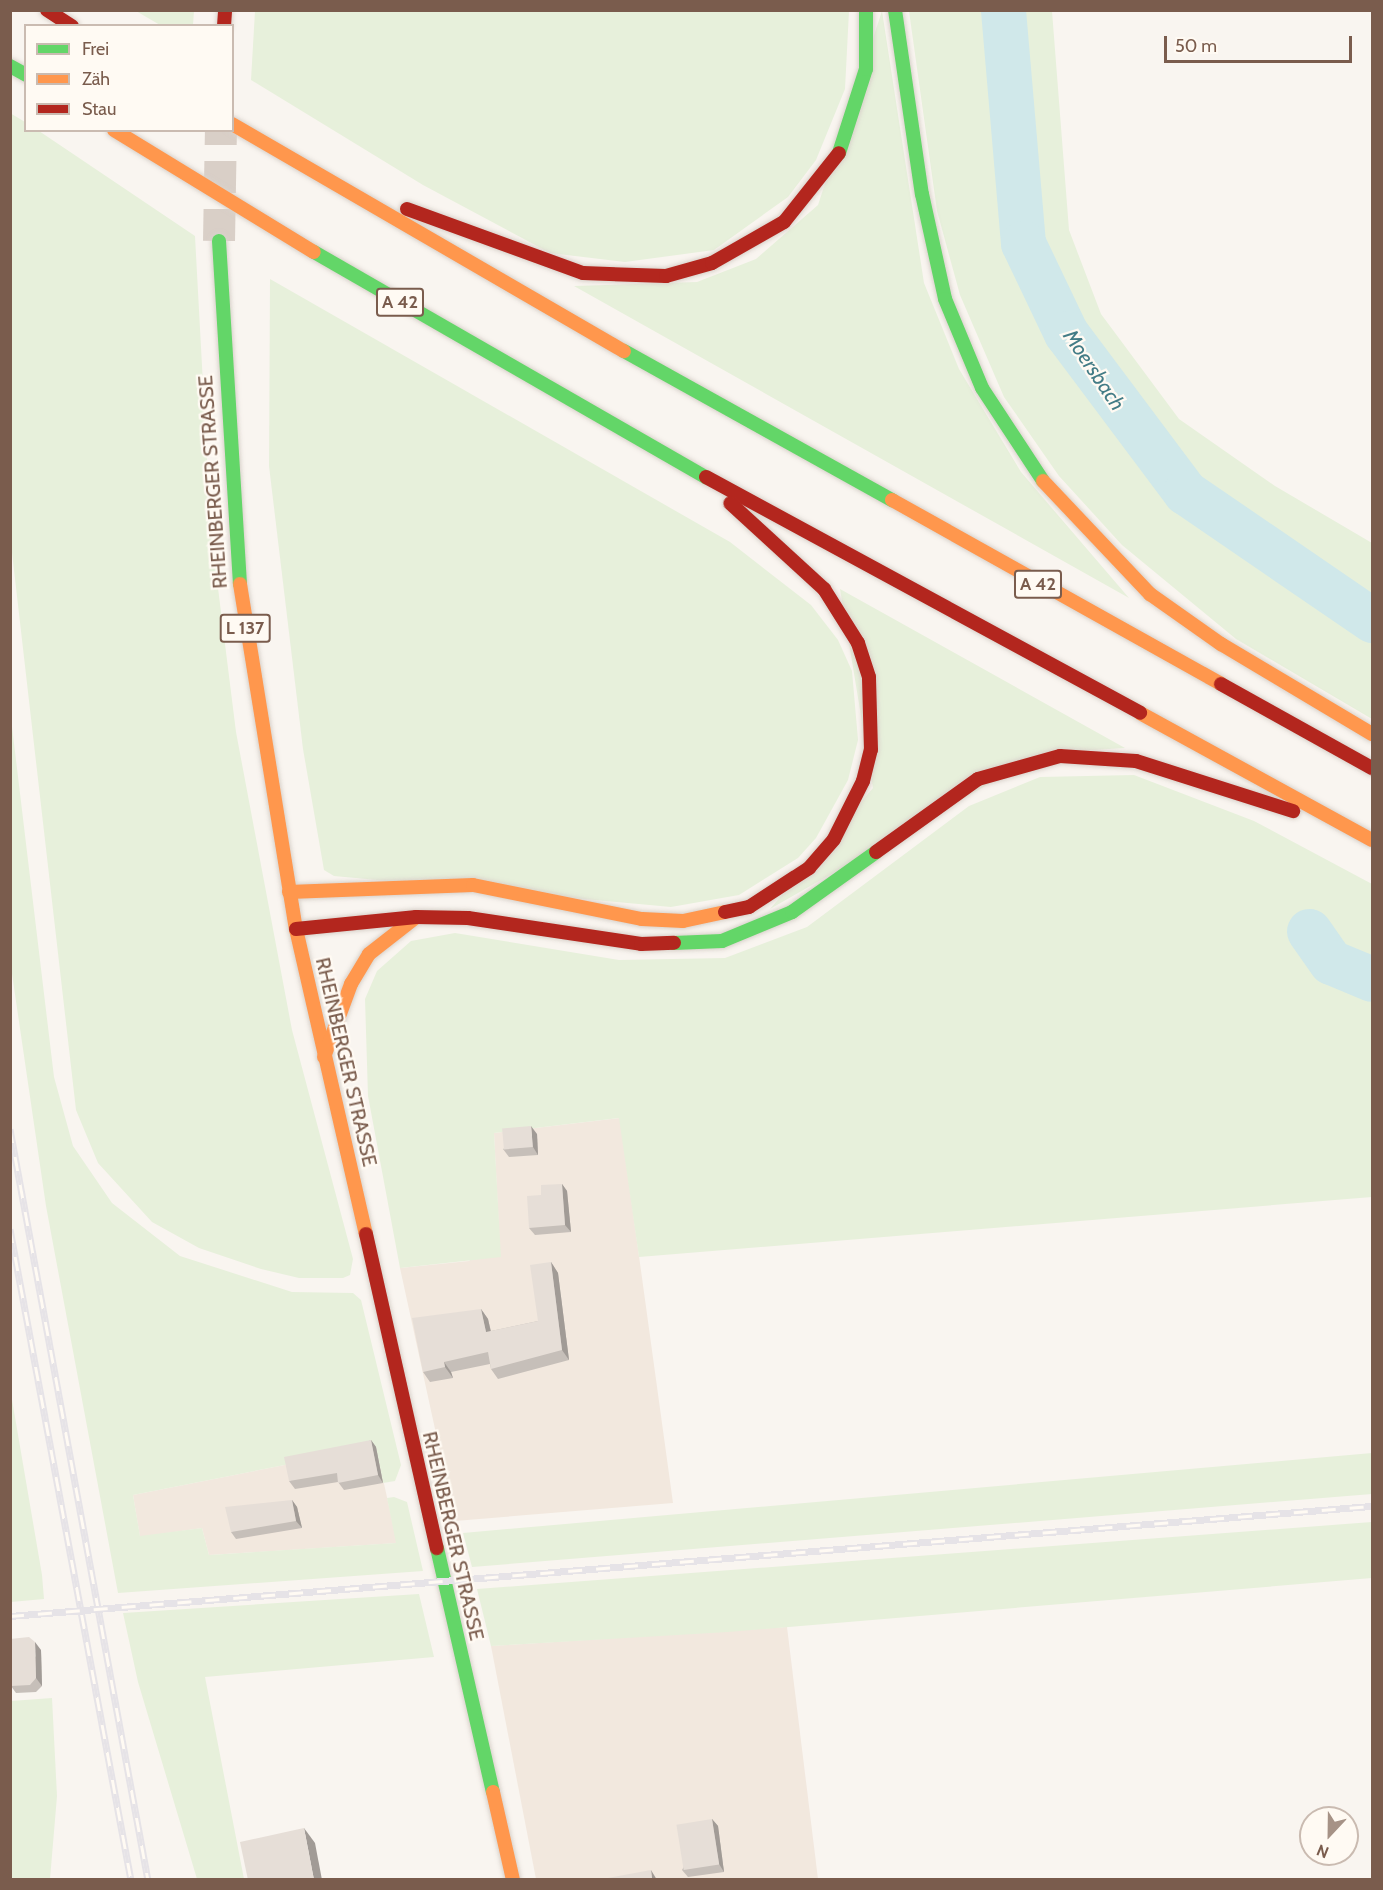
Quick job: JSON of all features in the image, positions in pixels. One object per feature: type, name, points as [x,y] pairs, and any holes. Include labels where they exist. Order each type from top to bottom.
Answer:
[{"type":"main road","points":[[47,10],[69,24]]},
{"type":"main road","points":[[316,175],[583,273],[666,276],[712,263],[784,222],[838,153],[866,69],[866,10]]},
{"type":"main road","points":[[895,10],[924,205],[945,299],[982,388],[1013,440],[1056,498],[1150,594],[1221,644],[1372,734]]},
{"type":"main road","points":[[10,66],[24,74]]},
{"type":"main road","name":"A 42","points":[[234,125],[316,175],[1372,768]]},
{"type":"main road","name":"A 42","points":[[117,132],[345,271],[690,468],[1372,840]]},
{"type":"main road","name":"RHEINBERGER STRASSE","points":[[219,241],[234,533],[289,892],[324,1057],[513,1880]]},
{"type":"main road","points":[[289,892],[473,885],[642,919],[683,921],[749,907],[809,867],[834,839],[863,781],[871,750],[869,677],[858,643],[824,589],[690,468]]},
{"type":"main road","points":[[296,929],[416,917],[504,922],[641,944],[722,941],[792,912],[978,779],[1060,756],[1136,761],[1234,796],[1341,823]]},
{"type":"main road","points":[[324,1057],[351,984],[369,954],[416,917]]},
{"type":"shaded area","points":[[620,1118],[673,1503],[455,1521],[400,1268],[469,1261],[499,1230],[494,1133]]},
{"type":"shaded area","points":[[376,1447],[397,1543],[209,1555],[202,1528],[140,1537],[133,1495]]},
{"type":"shaded area","points":[[787,1627],[818,1879],[536,1879],[491,1646]]},
{"type":"green space","points":[[136,11],[194,11],[193,24],[158,24]]},
{"type":"green space","points":[[255,11],[849,11],[845,89],[816,160],[788,197],[714,250],[625,262],[550,253],[423,185],[251,80]]},
{"type":"green space","points":[[882,11],[924,283],[959,369],[1021,472],[1129,598],[574,286],[697,282],[756,259],[818,205]]},
{"type":"green space","points":[[909,11],[1052,11],[1069,230],[1101,314],[1179,419],[1275,486],[1372,543],[1372,719],[1236,639],[1122,545],[1059,476],[1004,397],[960,295],[937,211]]},
{"type":"green space","points":[[10,113],[24,121],[24,132],[40,132],[195,236],[211,532],[236,732],[292,1030],[353,1259],[350,1275],[343,1278],[299,1278],[261,1269],[199,1248],[152,1222],[98,1163],[76,1110],[11,544]]},
{"type":"green space","points":[[270,279],[730,542],[811,605],[838,640],[852,671],[858,740],[848,780],[816,838],[798,858],[739,895],[671,907],[334,876],[324,870],[303,749],[269,466]]},
{"type":"green space","points":[[840,589],[1125,748],[1043,753],[770,909],[873,788]]},
{"type":"green space","points":[[10,710],[54,1077],[73,1146],[112,1203],[180,1256],[292,1292],[353,1293],[361,1300],[401,1465],[395,1481],[383,1483],[376,1447],[133,1495],[140,1536],[202,1528],[209,1555],[396,1543],[387,1498],[394,1497],[407,1502],[423,1571],[118,1593],[46,1206],[11,967]]},
{"type":"green space","points":[[1134,775],[1254,821],[1372,884],[1372,1197],[639,1257],[619,1118],[494,1133],[501,1257],[400,1268],[368,1096],[365,999],[377,971],[411,941],[455,933],[619,960],[725,958],[807,927],[969,806],[1040,777]]},
{"type":"green space","points":[[10,1388],[42,1575],[44,1599],[11,1602]]},
{"type":"green space","points":[[1372,1453],[1372,1494],[472,1567],[463,1533]]},
{"type":"green space","points":[[1372,1522],[1372,1578],[728,1632],[491,1646],[477,1589]]},
{"type":"green space","points":[[419,1594],[434,1657],[205,1677],[244,1879],[197,1879],[138,1682],[123,1613]]},
{"type":"green space","points":[[52,1698],[57,1796],[50,1879],[11,1879],[11,1701]]},
{"type":"building","points":[[531,1126],[533,1147],[504,1149],[502,1129]]},
{"type":"building","points":[[562,1184],[565,1225],[529,1228],[527,1196],[541,1195],[541,1185]]},
{"type":"building","points":[[551,1262],[562,1350],[491,1369],[488,1352],[444,1362],[445,1367],[423,1372],[412,1318],[481,1309],[486,1332],[538,1321],[530,1265]]},
{"type":"building","points":[[371,1440],[378,1475],[338,1483],[337,1473],[289,1481],[284,1457]]},
{"type":"building","points":[[292,1500],[296,1521],[231,1532],[225,1507]]},
{"type":"building","points":[[29,1637],[35,1642],[36,1678],[30,1685],[11,1686],[10,1639]]},
{"type":"building","points":[[712,1819],[719,1864],[684,1870],[676,1825]]},
{"type":"building","points":[[304,1828],[314,1880],[248,1880],[240,1842]]},
{"type":"building","points":[[651,1870],[652,1880],[597,1880]]},
{"type":"waterway","name":"Moersbach","points":[[1003,10],[1023,243],[1066,333],[1185,492],[1372,620]]},
{"type":"waterway","name":"Moersbach","points":[[1309,931],[1331,962],[1372,979]]},
{"type":"tunnel","points":[[219,241],[221,132]]},
{"type":"railway","points":[[10,1129],[148,1880]]},
{"type":"railway","points":[[10,1229],[131,1880]]},
{"type":"railway","points":[[10,1616],[1372,1506]]},
{"type":"traffic: fast","points":[[839,153],[866,69],[866,10]]},
{"type":"traffic: fast","points":[[895,10],[922,194],[945,299],[982,388],[1043,481]]},
{"type":"traffic: fast","points":[[10,66],[24,74]]},
{"type":"traffic: fast","points":[[219,241],[240,584]]},
{"type":"traffic: fast","points":[[314,252],[706,477]]},
{"type":"traffic: fast","points":[[624,351],[892,500]]},
{"type":"traffic: fast","points":[[674,943],[722,941],[792,912],[876,852]]},
{"type":"traffic: fast","points":[[437,1548],[493,1792]]},
{"type":"traffic: slow","points":[[234,125],[624,351]]},
{"type":"traffic: slow","points":[[117,132],[314,252]]},
{"type":"traffic: slow","points":[[1043,481],[1150,594],[1221,644],[1372,734]]},
{"type":"traffic: slow","points":[[892,500],[1221,684]]},
{"type":"traffic: slow","points":[[240,584],[296,929]]},
{"type":"traffic: slow","points":[[1140,713],[1372,840]]},
{"type":"traffic: slow","points":[[289,892],[473,885],[642,919],[683,921],[725,912]]},
{"type":"traffic: slow","points":[[324,1057],[351,984],[369,954],[415,918]]},
{"type":"traffic: slow","points":[[296,929],[366,1234]]},
{"type":"traffic: slow","points":[[493,1792],[513,1880]]},
{"type":"traffic: jam","points":[[47,10],[69,24]]},
{"type":"traffic: jam","points":[[224,24],[225,10]]},
{"type":"traffic: jam","points":[[407,209],[583,273],[666,276],[712,263],[784,222],[839,153]]},
{"type":"traffic: jam","points":[[706,477],[1140,713]]},
{"type":"traffic: jam","points":[[725,912],[749,907],[809,868],[834,839],[863,781],[871,750],[869,677],[858,643],[824,589],[730,503]]},
{"type":"traffic: jam","points":[[1221,684],[1372,768]]},
{"type":"traffic: jam","points":[[876,852],[978,779],[1060,756],[1136,761],[1293,811]]},
{"type":"traffic: jam","points":[[296,929],[416,917],[468,918],[641,944],[674,943]]},
{"type":"traffic: jam","points":[[366,1234],[437,1548]]}]
